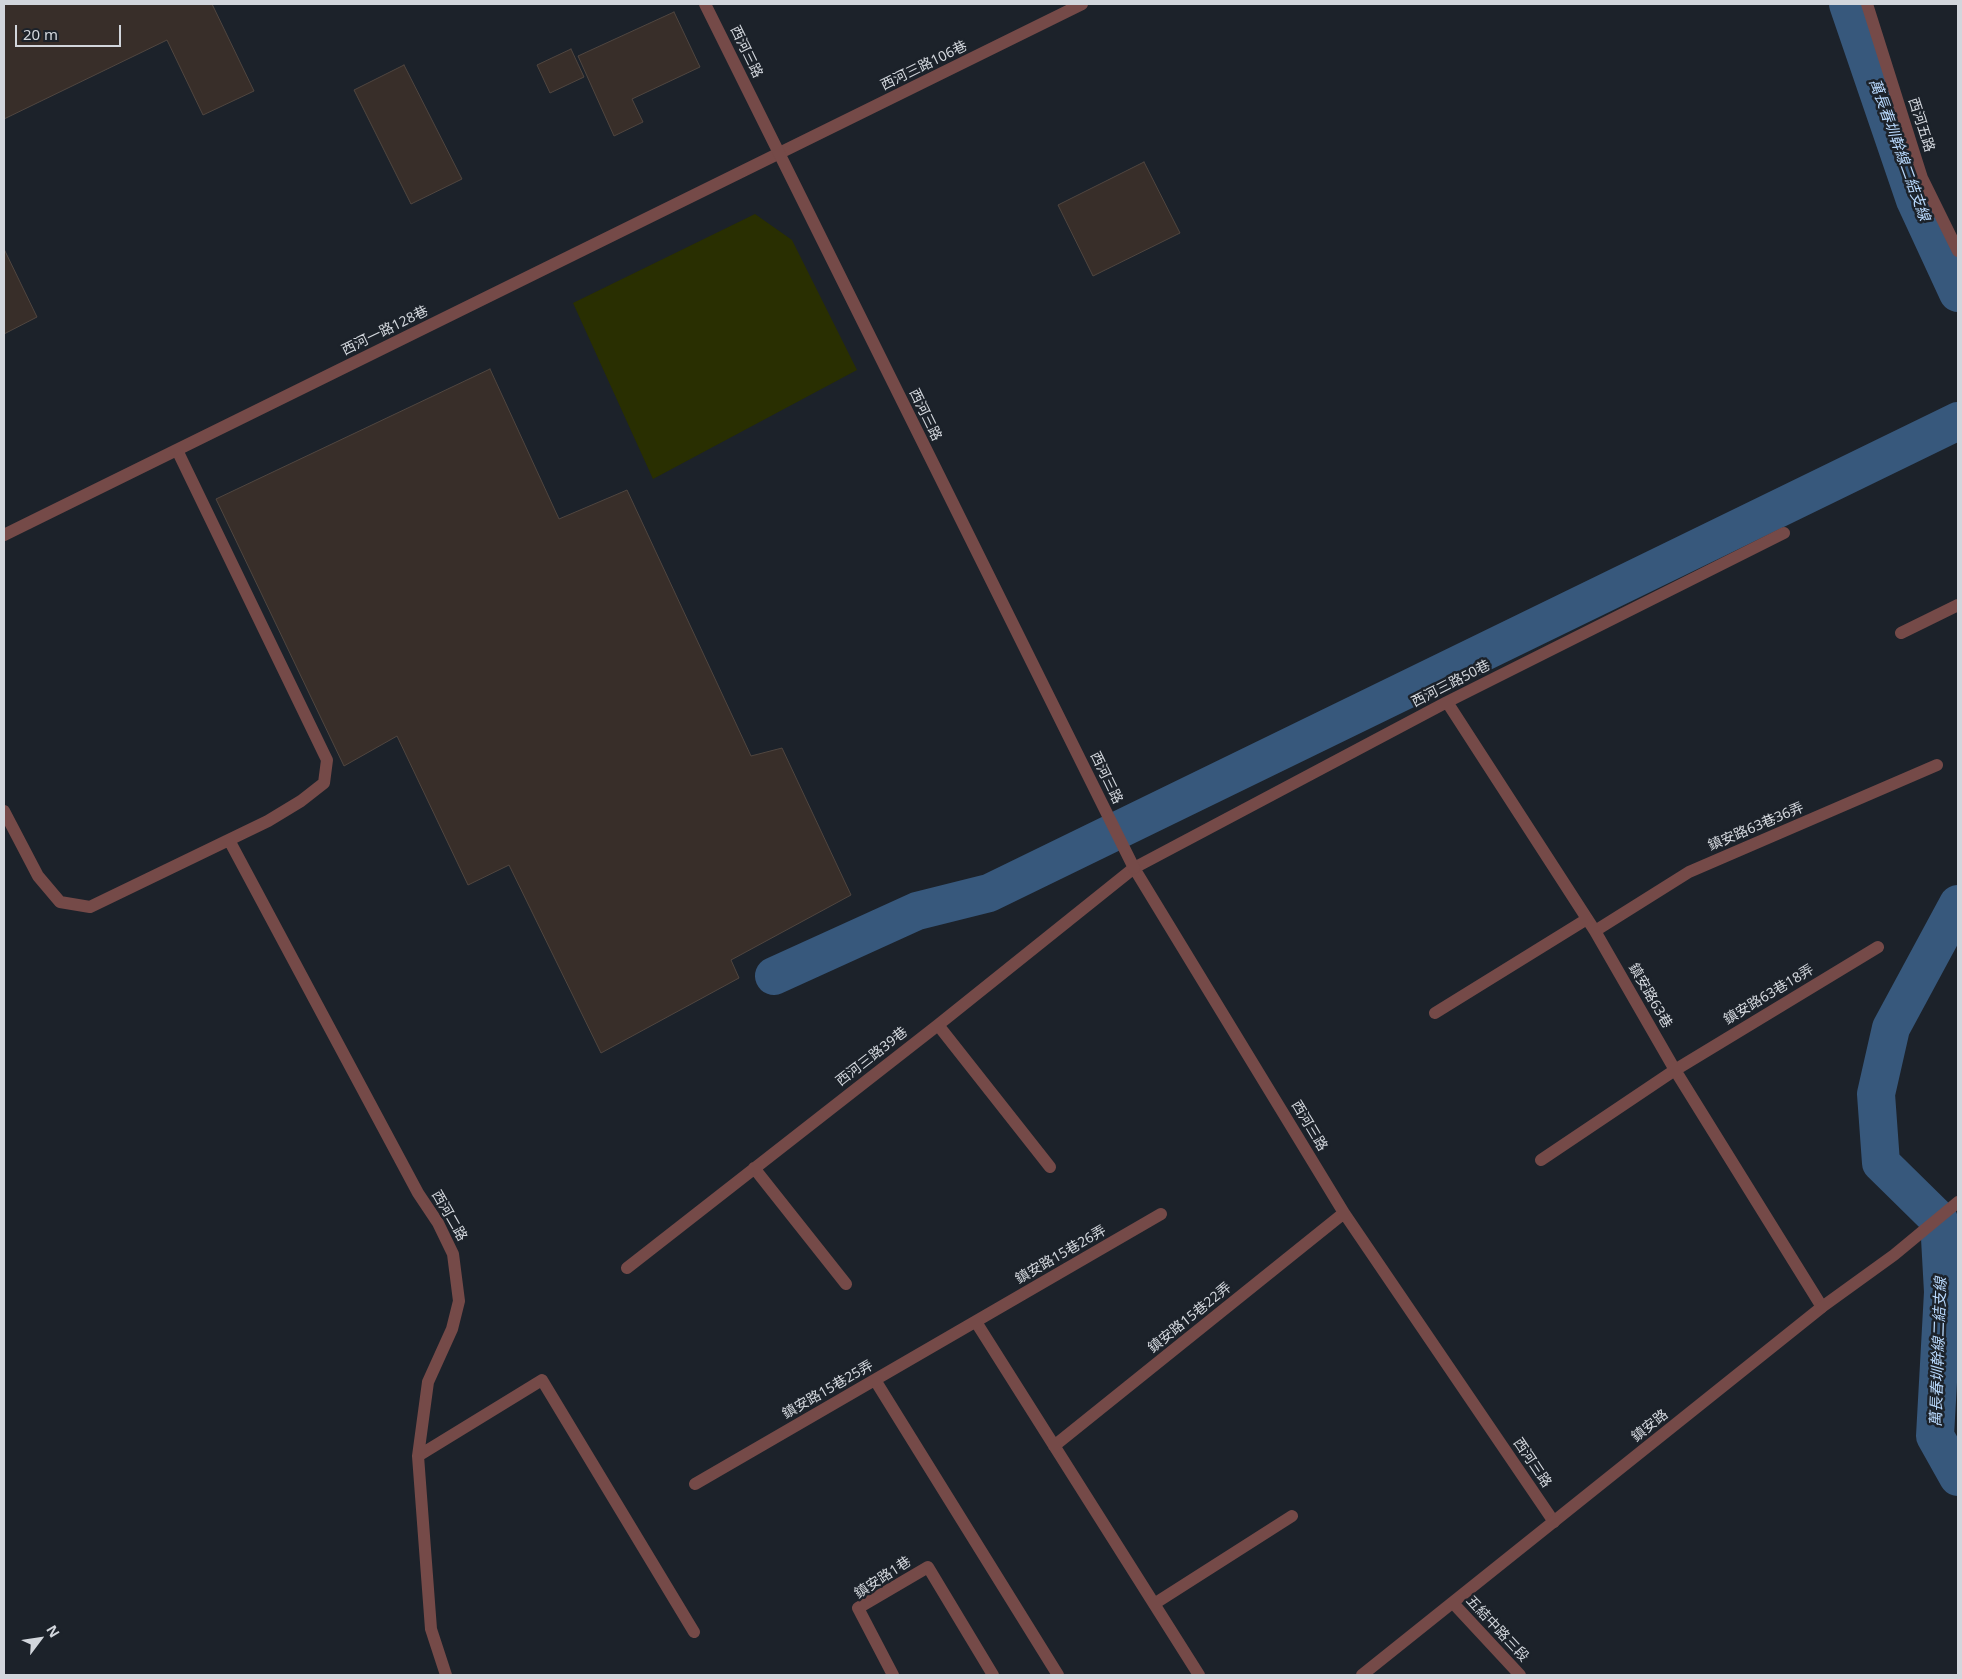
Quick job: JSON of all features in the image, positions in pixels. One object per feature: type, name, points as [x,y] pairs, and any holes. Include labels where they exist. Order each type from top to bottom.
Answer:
[{"type":"street","name":"西河三路","points":[[705,4],[1134,868],[1344,1213],[1554,1522]]},
{"type":"street","name":"西河三路106巷","points":[[779,154],[1082,4]]},
{"type":"street","name":"西河五路","points":[[1867,4],[1922,178],[1958,251]]},
{"type":"street","name":"西河一路128巷","points":[[4,535],[779,154]]},
{"type":"street","points":[[4,812],[38,876],[60,902],[90,907],[285,811],[324,783],[328,760],[177,450]]},
{"type":"street","name":"西河三路50巷","points":[[1134,868],[1447,702],[1784,533]]},
{"type":"street","points":[[1901,633],[1958,605]]},
{"type":"street","name":"鎮安路63巷","points":[[1447,702],[1595,931],[1675,1070],[1822,1308]]},
{"type":"street","name":"鎮安路63巷36弄","points":[[1595,931],[1689,872],[1937,765]]},
{"type":"street","name":"西河二路","points":[[229,840],[418,1193],[438,1223],[453,1254],[459,1301],[452,1328],[428,1382],[418,1456],[431,1629],[446,1675]]},
{"type":"street","name":"西河三路39巷","points":[[627,1268],[1134,868]]},
{"type":"street","points":[[1435,1013],[1587,920]]},
{"type":"street","name":"鎮安路63巷18弄","points":[[1541,1160],[1675,1070],[1878,947]]},
{"type":"street","points":[[938,1024],[1050,1167]]},
{"type":"street","points":[[754,1168],[846,1284]]},
{"type":"street","name":"鎮安路","points":[[1362,1675],[1822,1308],[1894,1255],[1958,1202]]},
{"type":"street","name":"鎮安路15巷22弄","points":[[1054,1446],[1344,1213]]},
{"type":"street","name":"鎮安路15巷26弄","points":[[976,1322],[1161,1214]]},
{"type":"street","points":[[976,1322],[1199,1675]]},
{"type":"street","name":"鎮安路15巷25弄","points":[[695,1484],[976,1322]]},
{"type":"street","points":[[418,1456],[542,1380],[694,1632]]},
{"type":"street","points":[[876,1380],[1058,1675]]},
{"type":"street","points":[[1154,1604],[1292,1516]]},
{"type":"street","name":"鎮安路1巷","points":[[893,1675],[858,1608],[928,1567],[993,1675]]},
{"type":"street","name":"五結中路三段","points":[[1453,1603],[1520,1675]]},
{"type":"green space","points":[[755,214],[792,240],[857,370],[653,479],[573,303]]},
{"type":"building","points":[[4,4],[212,4],[254,91],[203,115],[167,40],[4,119]]},
{"type":"building","points":[[674,12],[700,67],[632,99],[643,122],[614,136],[578,56]]},
{"type":"building","points":[[571,49],[584,77],[550,93],[537,65]]},
{"type":"building","points":[[404,65],[462,179],[411,204],[354,90]]},
{"type":"building","points":[[1144,162],[1180,233],[1093,276],[1058,205]]},
{"type":"building","points":[[4,249],[37,317],[4,334]]},
{"type":"building","points":[[490,369],[559,519],[627,490],[751,756],[782,748],[851,895],[731,960],[739,978],[601,1053],[509,865],[468,885],[397,736],[344,766],[216,499]]},
{"type":"waterway","name":"萬長春圳幹線二結支線","points":[[1848,4],[1915,200],[1958,293]]},
{"type":"waterway","points":[[774,976],[917,911],[989,893],[1958,421]]},
{"type":"waterway","name":"萬長春圳幹線二結支線","points":[[1958,904],[1891,1028],[1876,1094],[1881,1163],[1939,1220],[1943,1292],[1935,1436],[1958,1477]]}]
